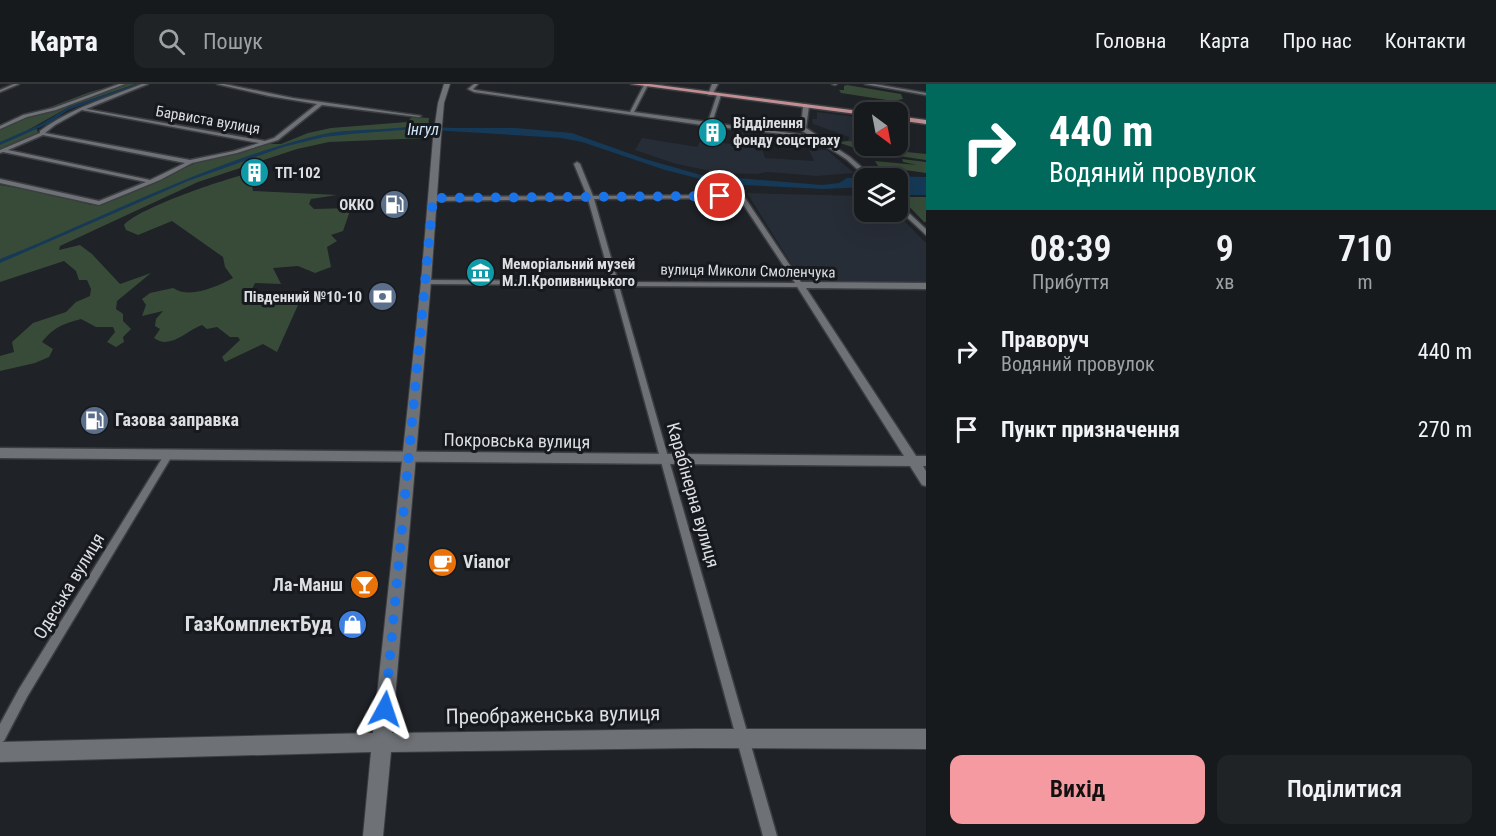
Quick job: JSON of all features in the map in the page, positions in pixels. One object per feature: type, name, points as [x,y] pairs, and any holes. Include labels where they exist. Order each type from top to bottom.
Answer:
[{"type":"main road","points":[[374,836],[426,282],[437,138],[441,103],[447,84]]},
{"type":"main road","points":[[634,84],[854,112]]},
{"type":"main road","points":[[908,120],[926,122]]},
{"type":"main road","name":"Преображенська вулиця","points":[[0,752],[743,736],[926,739]]},
{"type":"street","points":[[0,91],[17,84]]},
{"type":"street","points":[[0,128],[25,116],[54,109],[123,84]]},
{"type":"street","points":[[43,134],[42,132],[58,120],[146,84]]},
{"type":"street","points":[[219,84],[320,104],[419,116]]},
{"type":"street","points":[[476,84],[470,89],[474,92],[709,125],[811,136]]},
{"type":"street","points":[[710,94],[715,84]]},
{"type":"street","points":[[867,84],[926,94]]},
{"type":"street","points":[[631,113],[646,85]]},
{"type":"street","points":[[709,125],[719,95]]},
{"type":"street","name":"Барвиста вулиця","points":[[81,109],[265,143],[276,139],[320,104]]},
{"type":"street","points":[[806,106],[802,128],[860,168]]},
{"type":"street","points":[[2,151],[43,134],[190,162]]},
{"type":"street","points":[[0,181],[94,202],[107,200],[190,162],[265,143]]},
{"type":"street","points":[[2,151],[150,182]]},
{"type":"street","name":"Карабінерна вулиця","points":[[577,164],[590,196],[615,282],[770,836]]},
{"type":"street","points":[[433,198],[741,196],[926,481]]},
{"type":"street","points":[[908,215],[926,233]]},
{"type":"street","name":"вулиця Миколи Смоленчука","points":[[426,282],[926,286]]},
{"type":"street","name":"Покровська вулиця","points":[[0,453],[666,461],[926,461]]},
{"type":"street","name":"Одеська вулиця","points":[[0,737],[23,693],[169,454]]},
{"type":"shaded area","points":[[817,112],[854,117],[854,141],[848,141],[849,137],[813,124],[812,119],[817,119]]},
{"type":"shaded area","points":[[736,131],[757,133],[765,158],[814,161],[809,150],[827,150],[854,173],[817,176],[767,172],[719,173],[673,163],[635,150],[642,138],[697,147],[700,141],[733,144],[733,141],[737,141]]},
{"type":"shaded area","points":[[747,193],[854,196],[854,222],[905,222],[926,243],[926,282],[802,281]]},
{"type":"green space","points":[[120,84],[136,84],[69,107],[28,130],[37,129],[38,134],[0,150],[0,126],[90,92]]},
{"type":"green space","points":[[844,86],[901,94],[903,99],[893,101],[841,93],[839,90],[844,90]]},
{"type":"green space","points":[[412,117],[429,118],[427,138],[329,142],[297,149],[198,182],[60,246],[59,250],[80,245],[92,254],[120,284],[151,273],[117,301],[116,309],[123,314],[123,321],[131,329],[123,337],[124,342],[116,347],[107,342],[115,332],[113,327],[96,327],[81,319],[55,329],[46,337],[42,342],[53,349],[49,357],[35,363],[0,371],[0,356],[14,352],[12,342],[33,323],[66,312],[76,302],[90,296],[91,289],[87,280],[79,280],[76,271],[64,261],[0,282],[0,185],[53,194],[91,205],[105,203],[198,162],[267,144],[281,144],[308,133],[331,128],[407,122]]},
{"type":"green space","points":[[854,141],[854,148],[837,142]]},
{"type":"green space","points":[[908,152],[926,154],[926,160],[898,156],[908,156]]},
{"type":"green space","points":[[902,159],[926,162],[926,173],[908,170],[908,168],[878,166],[875,161],[917,165],[903,162]]},
{"type":"green space","points":[[250,173],[253,191],[337,195],[311,199],[309,204],[314,209],[351,208],[343,231],[331,235],[337,241],[327,247],[331,267],[315,273],[298,266],[273,268],[281,284],[255,283],[247,299],[298,305],[277,352],[263,344],[225,362],[222,357],[240,340],[238,337],[230,337],[217,327],[207,329],[202,325],[172,341],[160,341],[154,338],[160,329],[155,326],[156,319],[163,311],[142,316],[146,305],[142,299],[150,293],[173,288],[195,292],[233,278],[225,267],[223,257],[172,221],[138,235],[126,230],[124,225],[164,202]]},
{"type":"green space","points":[[908,197],[926,197],[926,222],[908,205]]},
{"type":"water","points":[[136,84],[143,84],[68,110],[50,123],[0,145],[0,142],[41,124],[69,107]]},
{"type":"water","name":"Інгул","points":[[414,126],[516,128],[572,133],[645,159],[701,175],[822,185],[854,178],[854,188],[824,189],[720,184],[665,170],[582,142],[561,138],[415,129],[350,134],[324,137],[283,147],[188,181],[0,263],[0,259],[157,191],[277,146],[331,133]]},
{"type":"water","points":[[908,177],[926,177],[926,195],[908,195]]},
{"type":"place","name":"Відділення фонду соцстраху","points":[[712,132]]},
{"type":"place","name":"ТП-102","points":[[254,173]]},
{"type":"place","name":"ОККО","points":[[395,205]]},
{"type":"place","name":"Меморіальний музей М.Л.Кропивницького","points":[[481,273]]},
{"type":"place","name":"Південний №10-10","points":[[383,297]]},
{"type":"place","name":"Газова заправка","points":[[94,420]]},
{"type":"place","name":"Vianor","points":[[442,562]]},
{"type":"place","name":"Ла-Манш","points":[[364,585]]},
{"type":"place","name":"ГазКомплектБуд","points":[[353,624]]},
{"type":"route","points":[[385,709],[433,198],[720,196]]}]
